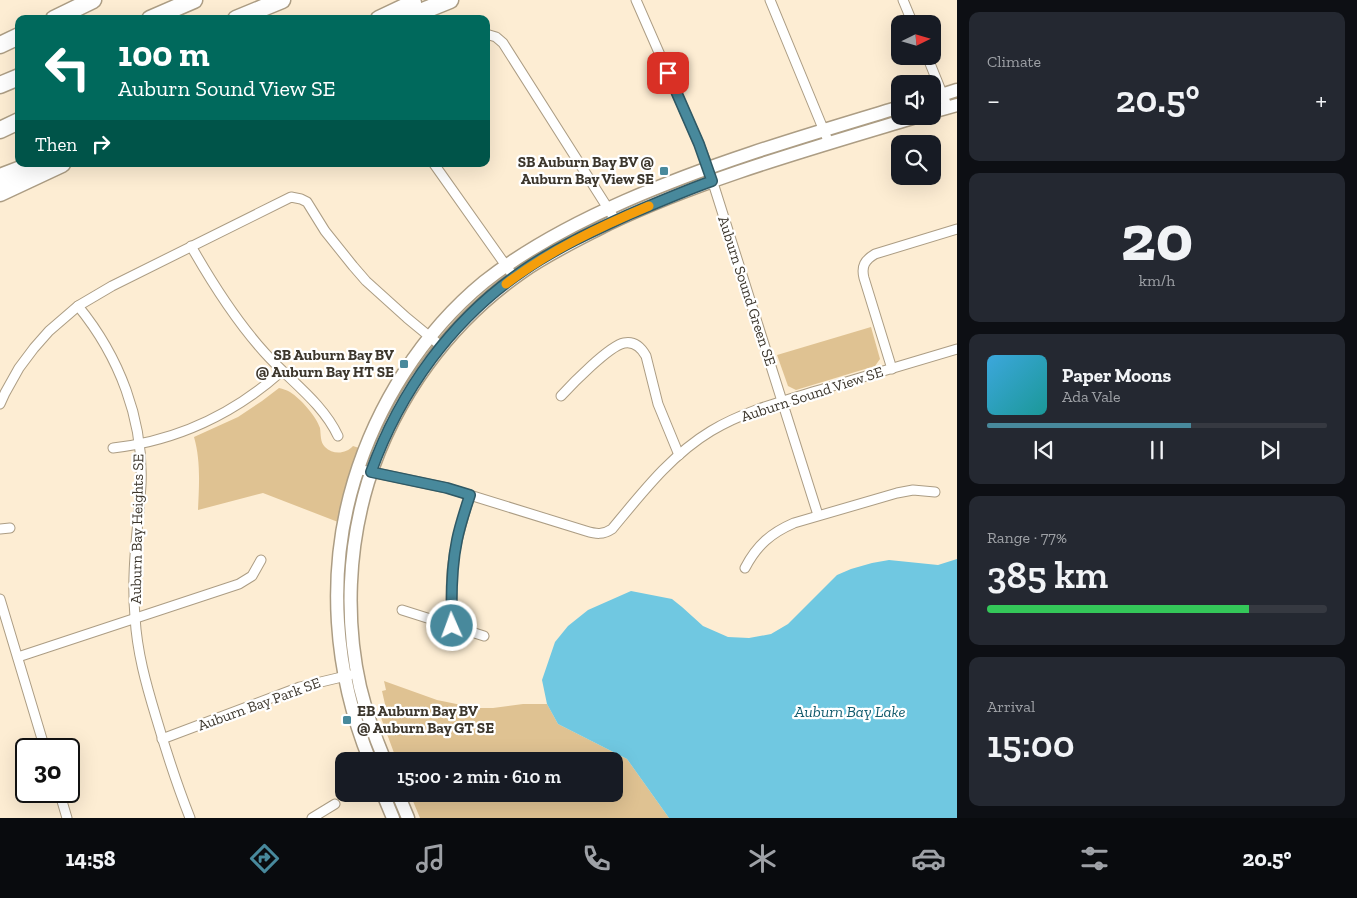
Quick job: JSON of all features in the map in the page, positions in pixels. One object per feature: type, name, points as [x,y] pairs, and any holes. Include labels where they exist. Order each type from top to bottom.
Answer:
[{"type":"highway","points":[[62,15],[93,0]]},
{"type":"highway","points":[[159,15],[194,0]]},
{"type":"highway","points":[[240,15],[269,0]]},
{"type":"highway","points":[[246,15],[282,0]]},
{"type":"highway","points":[[388,15],[420,0]]},
{"type":"highway","points":[[413,15],[450,0]]},
{"type":"highway","points":[[0,45],[15,38]]},
{"type":"highway","points":[[0,85],[15,79]]},
{"type":"highway","points":[[0,130],[15,123]]},
{"type":"highway","points":[[0,177],[26,167]]},
{"type":"highway","points":[[0,193],[56,167]]},
{"type":"street","name":"Auburn Sound Green SE","points":[[636,0],[708,167],[818,515]]},
{"type":"street","points":[[770,0],[829,143]]},
{"type":"street","points":[[903,0],[909,15]]},
{"type":"street","points":[[490,35],[496,37],[503,43],[616,220]]},
{"type":"street","points":[[941,95],[957,90]]},
{"type":"street","points":[[941,98],[953,106]]},
{"type":"street","points":[[367,752],[355,722],[344,676],[337,624],[336,592],[338,561],[349,498],[367,442],[388,400],[409,365],[430,337],[483,284],[535,246],[566,229],[609,208],[708,167],[778,143],[891,110]]},
{"type":"street","points":[[382,752],[368,716],[358,673],[351,622],[353,549],[360,512],[371,472],[381,446],[400,406],[441,346],[480,305],[514,278],[554,252],[616,220],[712,181],[794,153],[891,124]]},
{"type":"street","points":[[436,167],[514,278]]},
{"type":"street","points":[[0,404],[14,376],[34,348],[78,306],[112,286],[291,197],[307,202],[325,231],[346,259],[366,281],[382,297],[441,346]]},
{"type":"street","points":[[892,368],[862,271],[863,266],[875,254],[957,230]]},
{"type":"street","points":[[191,246],[246,331],[282,371],[316,402],[333,424],[338,436]]},
{"type":"street","name":"Auburn Bay Heights SE","points":[[78,306],[96,330],[115,362],[129,400],[135,424],[141,482],[133,572],[135,618],[140,657],[162,739],[190,818]]},
{"type":"street","points":[[560,396],[592,366],[619,345],[626,343],[637,345],[646,356],[658,404],[678,455]]},
{"type":"street","name":"Auburn Sound View SE","points":[[358,469],[447,488],[586,531],[600,534],[607,533],[652,481],[678,455],[710,431],[726,422],[782,401],[957,349]]},
{"type":"street","points":[[113,448],[172,436],[216,418],[252,395],[282,371]]},
{"type":"street","points":[[745,568],[750,557],[767,538],[780,529],[794,523],[898,493],[913,490],[935,492]]},
{"type":"street","points":[[452,626],[453,565],[457,541],[470,495]]},
{"type":"street","points":[[0,529],[10,528]]},
{"type":"street","points":[[18,657],[239,584],[252,576],[261,560]]},
{"type":"street","points":[[0,599],[43,738]]},
{"type":"street","points":[[402,610],[484,636]]},
{"type":"street","name":"Auburn Bay Park SE","points":[[162,739],[291,690],[358,673]]},
{"type":"street","points":[[386,802],[393,818]]},
{"type":"street","points":[[401,802],[408,818]]},
{"type":"street","points":[[63,803],[67,818]]},
{"type":"street","points":[[312,818],[335,804]]},
{"type":"shaded area","points":[[871,327],[880,359],[875,366],[796,390],[788,386],[777,355]]},
{"type":"shaded area","points":[[279,388],[290,392],[308,408],[318,423],[322,443],[328,450],[339,452],[347,451],[353,446],[359,448],[350,474],[338,522],[263,493],[198,510],[199,464],[194,437],[238,417]]},
{"type":"shaded area","points":[[384,681],[437,700],[476,708],[547,704],[558,724],[613,752],[394,752],[380,715],[387,713],[382,691],[386,690]]},
{"type":"shaded area","points":[[623,757],[627,759],[669,818],[420,818],[413,802],[623,802]]},
{"type":"water","name":"Auburn Bay Lake","points":[[957,559],[957,818],[669,818],[627,759],[623,757],[623,752],[613,752],[558,724],[547,704],[542,680],[555,642],[568,626],[588,610],[631,591],[672,599],[703,626],[728,637],[749,638],[771,634],[788,624],[837,575],[851,569],[889,560],[938,565]]},
{"type":"slow traffic","points":[[506,284],[524,270],[577,239],[649,206]]},
{"type":"place","name":"SB Auburn Bay BV @ Auburn Bay View SE","points":[[664,171]]},
{"type":"place","name":"SB Auburn Bay BV @ Auburn Bay HT SE","points":[[404,364]]},
{"type":"place","name":"EB Auburn Bay BV @ Auburn Bay GT SE","points":[[347,720]]},
{"type":"route","points":[[452,626],[453,565],[462,520],[470,495],[447,488],[371,472],[381,446],[400,406],[441,346],[480,305],[502,287],[524,270],[577,239],[616,220],[712,181],[699,144],[668,73]]}]
